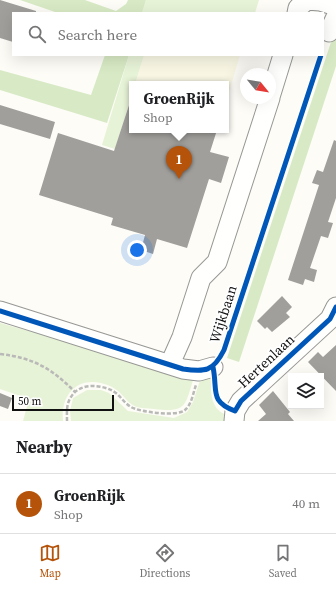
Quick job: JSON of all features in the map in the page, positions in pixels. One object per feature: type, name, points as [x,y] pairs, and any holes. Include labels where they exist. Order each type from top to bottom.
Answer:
[{"type":"street","points":[[297,12],[298,8],[307,0],[328,3]]},
{"type":"street","points":[[276,78],[283,56]]},
{"type":"street","points":[[170,364],[182,337],[201,278],[218,262],[268,104]]},
{"type":"street","points":[[0,311],[183,369],[206,369]]},
{"type":"street","name":"Hertenlaan","points":[[234,421],[235,411],[241,402],[330,319],[335,311]]},
{"type":"path","points":[[0,354],[22,358],[43,365],[75,392]]},
{"type":"path","points":[[67,421],[68,403],[75,392],[85,387],[103,387],[112,391],[130,407],[136,410],[174,414],[185,410],[191,401],[206,369]]},
{"type":"shaded area","points":[[144,56],[240,56],[229,92],[229,81],[136,81]]},
{"type":"green space","points":[[20,0],[85,0],[116,11],[126,4],[128,0],[146,0],[142,12],[55,12]]},
{"type":"green space","points":[[146,0],[259,0],[255,12],[142,12]]},
{"type":"green space","points":[[336,34],[336,66],[239,362],[227,358],[333,36]]},
{"type":"green space","points":[[105,56],[129,56],[107,123],[0,90],[0,70],[91,95]]},
{"type":"green space","points":[[129,56],[144,56],[136,81],[129,81],[129,105],[115,149],[102,145]]},
{"type":"green space","points":[[0,323],[194,377],[189,395],[183,405],[173,410],[142,408],[131,404],[112,387],[102,383],[83,383],[70,392],[65,400],[63,421],[23,421],[29,399],[0,389]]},
{"type":"green space","points":[[211,375],[211,393],[214,404],[221,412],[227,415],[227,421],[71,421],[70,411],[73,398],[87,390],[101,390],[109,393],[128,411],[174,418],[187,412],[193,402],[201,377]]},
{"type":"building","points":[[0,0],[36,11],[12,12],[12,42],[0,38]]},
{"type":"building","points":[[0,105],[55,122],[50,139],[0,124]]},
{"type":"building","points":[[129,105],[129,133],[216,133],[210,152],[229,157],[221,183],[209,179],[187,248],[157,239],[153,254],[141,250],[145,235],[111,225],[113,218],[39,195],[58,133],[114,151]]},
{"type":"building","points":[[334,140],[336,141],[336,198],[328,222],[333,223],[328,238],[321,236],[310,268],[317,270],[314,282],[305,279],[303,285],[288,280],[319,185],[312,183],[317,170],[323,172]]},
{"type":"building","points":[[282,296],[292,307],[286,313],[290,317],[272,332],[267,327],[265,329],[257,321]]},
{"type":"building","points":[[336,345],[336,391],[324,379],[324,373],[319,373],[308,362],[318,352],[323,357]]},
{"type":"building","points":[[273,391],[290,412],[288,414],[294,421],[258,421],[266,414],[259,405]]},
{"type":"building","points":[[0,393],[12,398],[8,409],[0,406]]},
{"type":"cycle path","name":"Wijkbaan","points":[[0,311],[183,369],[203,370],[208,369],[216,363],[224,350],[321,56]]},
{"type":"cycle path","points":[[213,367],[215,389],[218,399],[221,403],[235,411],[241,401],[330,319],[336,307]]},
{"type":"place","name":"GroenRijk","points":[[179,179]]}]
